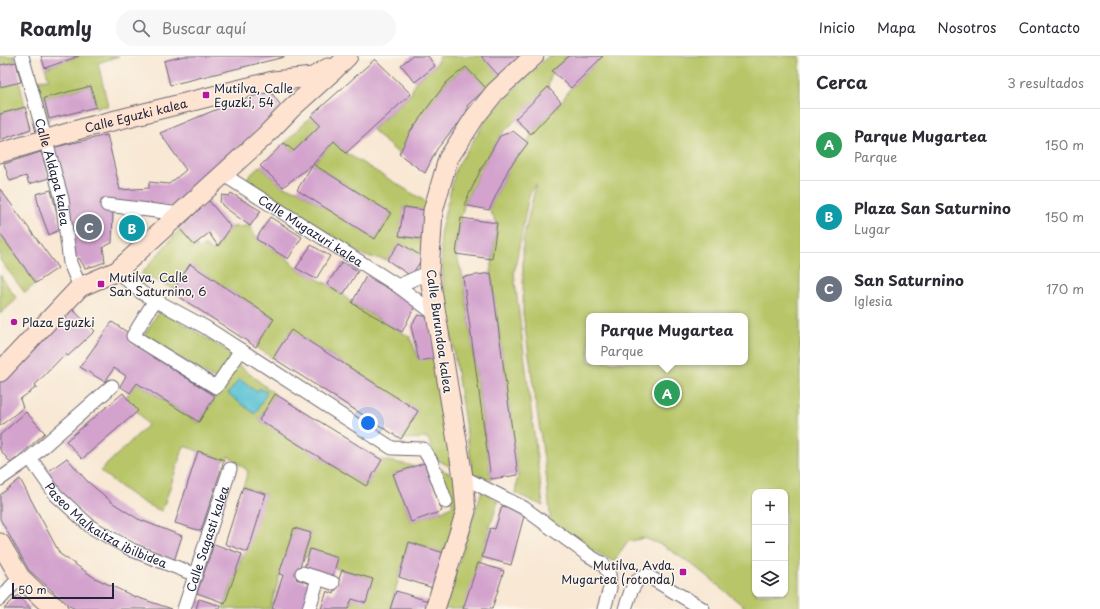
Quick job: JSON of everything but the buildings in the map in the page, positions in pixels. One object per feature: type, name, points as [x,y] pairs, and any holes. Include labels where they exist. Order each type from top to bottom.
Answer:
[{"type":"street","name":"Calle Aldapa kalea","points":[[22,56],[62,199],[70,263],[80,287]]},
{"type":"street","name":"Calle Burundoa kalea","points":[[435,609],[466,511],[462,477],[429,272],[433,212],[448,159],[475,117],[495,92],[534,56]]},
{"type":"street","name":"Calle Eguzki kalea","points":[[0,153],[84,128],[273,81],[314,77],[347,57]]},
{"type":"street","points":[[0,372],[80,287],[117,271],[266,136],[292,108],[347,57]]},
{"type":"street","points":[[273,81],[287,97],[292,108]]},
{"type":"street","name":"Calle Mugazuri kalea","points":[[224,175],[398,286],[436,314]]},
{"type":"street","points":[[107,206],[181,214]]},
{"type":"street","points":[[117,271],[142,292],[205,327],[392,448],[423,449],[431,461],[446,502]]},
{"type":"street","points":[[398,286],[429,272]]},
{"type":"street","points":[[155,300],[133,336],[216,387],[240,350]]},
{"type":"street","points":[[0,479],[30,458],[112,386]]},
{"type":"street","name":"Paseo Malkaitza ibilbidea","points":[[30,458],[56,495],[91,527],[132,550],[196,576]]},
{"type":"street","name":"Calle Sagasti kalea","points":[[184,609],[230,469]]},
{"type":"street","points":[[462,477],[524,508],[588,555],[603,564],[609,574],[610,588],[604,609]]},
{"type":"street","points":[[0,543],[20,578],[43,599],[58,609]]},
{"type":"street","points":[[302,573],[333,583]]},
{"type":"street","points":[[625,609],[631,591],[637,581],[646,575],[703,609]]},
{"type":"street","points":[[0,599],[20,578]]},
{"type":"street","points":[[309,609],[318,578]]},
{"type":"green space","points":[[0,56],[14,56],[16,62],[0,65]]},
{"type":"green space","points":[[80,56],[119,56],[98,63],[108,106],[96,107],[91,86],[44,98],[49,119],[47,123],[36,80],[49,79],[45,68]]},
{"type":"green space","points":[[440,56],[482,56],[500,77],[486,88],[466,67],[447,82],[430,104],[399,154],[372,130],[411,94],[415,82],[435,66]]},
{"type":"green space","points":[[548,56],[569,56],[552,71],[548,87],[500,136],[481,169],[464,205],[456,254],[463,277],[491,479],[473,474],[444,290],[440,234],[456,168],[490,114]]},
{"type":"green space","points":[[603,56],[800,56],[800,609],[747,609],[694,566],[664,546],[644,538],[627,542],[614,562],[551,526],[546,473],[523,314],[523,240],[536,184],[529,195],[514,273],[543,506],[515,493],[518,475],[491,273],[497,223],[489,210],[509,168],[528,143],[531,134],[561,102],[571,88]]},
{"type":"green space","points":[[19,80],[25,107],[0,114],[0,86]]},
{"type":"green space","points":[[311,116],[320,125],[294,151],[285,143]]},
{"type":"green space","points":[[334,141],[346,153],[428,203],[425,210],[404,207],[400,236],[421,239],[423,257],[400,243],[387,260],[365,256],[244,181],[260,166],[283,187],[297,190],[375,239],[391,213],[313,164]]},
{"type":"green space","points":[[250,226],[257,239],[288,259],[296,268],[327,284],[352,303],[410,337],[419,360],[436,358],[453,468],[435,459],[428,438],[401,439],[418,411],[291,330],[273,358],[256,347],[274,319],[191,265],[174,289],[141,274],[180,229],[200,250],[204,245],[212,251],[218,246],[231,227]]},
{"type":"green space","points":[[0,234],[36,283],[25,293],[0,260]]},
{"type":"green space","points":[[0,275],[17,299],[0,314]]},
{"type":"green space","points":[[160,309],[232,354],[216,380],[144,336]]},
{"type":"green space","points":[[237,364],[275,394],[259,420],[366,486],[382,460],[415,466],[393,474],[411,522],[442,511],[453,505],[439,468],[459,478],[462,507],[444,553],[409,542],[390,609],[348,609],[352,599],[373,579],[335,568],[337,558],[310,549],[308,558],[303,557],[311,533],[294,528],[270,609],[223,609],[266,494],[243,487],[248,471],[229,456],[224,460],[184,446],[162,511],[137,499],[100,471],[148,425],[126,397],[137,383],[199,423]]},
{"type":"green space","points":[[482,490],[498,502],[464,609],[444,609]]},
{"type":"water","points":[[239,379],[257,392],[259,388],[267,392],[255,414],[228,394]]},
{"type":"place","name":"Mutilva, Calle Eguzki, 54","points":[[206,95]]},
{"type":"place","name":"San Saturnino","points":[[89,227]]},
{"type":"place","name":"Plaza San Saturnino","points":[[132,228]]},
{"type":"place","name":"Mutilva, Calle San Saturnino, 6","points":[[101,284]]},
{"type":"place","name":"Plaza Eguzki","points":[[14,322]]},
{"type":"place","name":"Parque Mugartea","points":[[667,393]]},
{"type":"place","name":"Mutilva, Avda. Mugartea (rotonda)","points":[[683,572]]}]
